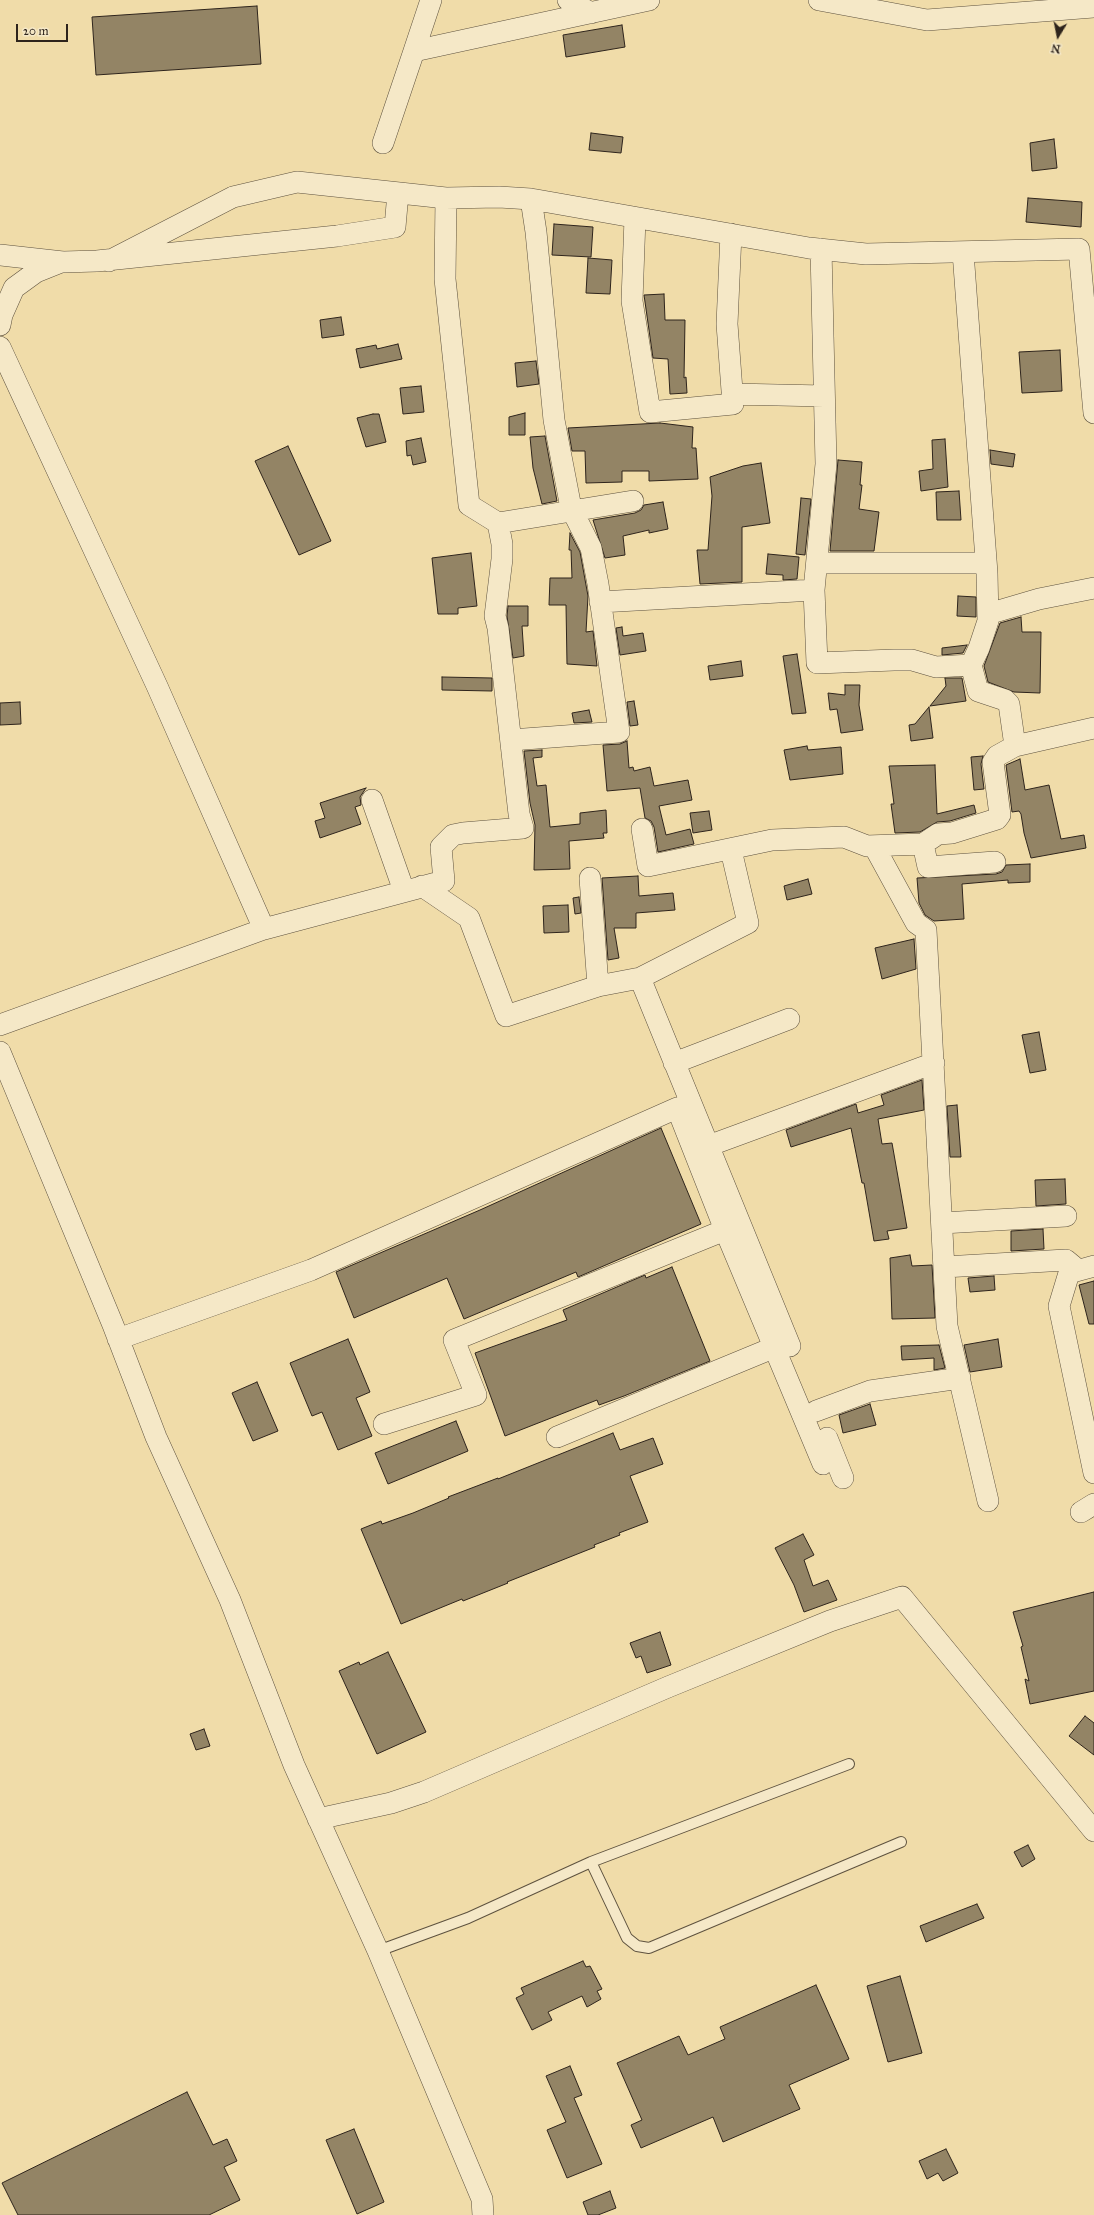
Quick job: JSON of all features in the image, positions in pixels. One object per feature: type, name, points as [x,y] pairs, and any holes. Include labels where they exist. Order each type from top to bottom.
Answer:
[{"type":"street","points":[[383,143],[430,0]]},
{"type":"street","points":[[568,0],[591,13]]},
{"type":"street","points":[[414,51],[649,0]]},
{"type":"street","points":[[819,0],[926,20],[1094,7]]},
{"type":"street","points":[[109,261],[233,197],[297,182],[446,198],[499,197],[531,199],[821,249],[866,254],[1079,249],[1094,413]]},
{"type":"street","points":[[0,255],[63,262],[109,261],[337,236],[395,226],[398,193]]},
{"type":"street","points":[[446,198],[445,279],[469,505],[498,524],[633,501]]},
{"type":"street","points":[[511,740],[619,732],[591,548],[573,511],[554,420],[536,232],[531,199]]},
{"type":"street","points":[[635,218],[632,301],[650,412],[733,404],[727,324],[731,234]]},
{"type":"street","points":[[821,249],[826,464],[814,590],[817,663],[912,660],[936,667],[971,665]]},
{"type":"street","points":[[963,252],[986,563],[988,614],[988,621],[979,648],[971,665],[978,691],[1005,700],[1009,704],[1015,746]]},
{"type":"street","points":[[0,325],[2,314],[14,288],[36,272],[63,262]]},
{"type":"street","points":[[0,347],[157,686],[264,929]]},
{"type":"street","points":[[732,394],[824,396]]},
{"type":"street","points":[[0,1025],[264,929],[444,881],[441,847],[453,835],[523,828],[519,814],[498,628],[495,616],[502,559],[502,544],[498,524]]},
{"type":"street","points":[[817,563],[986,563]]},
{"type":"street","points":[[988,614],[1039,599],[1094,588]]},
{"type":"street","points":[[600,602],[814,590]]},
{"type":"street","points":[[642,829],[648,866],[731,850],[772,840],[811,837],[844,838],[867,846],[923,844],[938,834],[952,832],[997,819],[1000,815],[993,762],[997,756],[1015,746],[1094,728]]},
{"type":"street","points":[[372,800],[413,889],[469,918],[506,1016],[598,986],[640,978],[748,923],[731,850]]},
{"type":"street","points":[[923,844],[928,867],[995,862]]},
{"type":"street","points":[[874,846],[916,923],[926,930],[947,1326],[988,1501]]},
{"type":"street","points":[[590,878],[598,986]]},
{"type":"street","points":[[640,978],[843,1478]]},
{"type":"street","points":[[674,1063],[789,1019]]},
{"type":"street","points":[[0,1052],[118,1339],[156,1437],[230,1600],[294,1765],[378,1951],[482,2199],[483,2215]]},
{"type":"street","points":[[708,1146],[934,1063]]},
{"type":"street","points":[[118,1339],[311,1270],[677,1108],[823,1464]]},
{"type":"street","points":[[942,1224],[1066,1216]]},
{"type":"street","points":[[384,1424],[476,1395],[454,1340],[726,1230]]},
{"type":"street","points":[[944,1268],[1066,1260],[1086,1268]]},
{"type":"street","points":[[1086,1268],[1069,1273],[1059,1306],[1094,1473]]},
{"type":"street","points":[[557,1437],[774,1347]]},
{"type":"street","points":[[816,1411],[870,1391],[960,1378]]},
{"type":"street","points":[[318,1819],[391,1803],[424,1792],[816,1627],[902,1597],[1094,1831]]},
{"type":"lane","points":[[378,1951],[468,1918],[591,1862],[849,1764]]},
{"type":"lane","points":[[591,1862],[627,1938],[637,1946],[649,1948],[901,1842]]},
{"type":"building","points":[[257,6],[261,64],[96,75],[92,17]]},
{"type":"building","points":[[622,25],[625,47],[566,57],[563,35]]},
{"type":"building","points":[[591,133],[623,137],[621,153],[589,150]]},
{"type":"building","points":[[1054,139],[1057,168],[1032,171],[1030,143]]},
{"type":"building","points":[[1028,198],[1082,202],[1081,227],[1026,222]]},
{"type":"building","points":[[554,224],[593,227],[591,257],[552,255]]},
{"type":"building","points":[[588,258],[612,260],[610,294],[586,293]]},
{"type":"building","points":[[664,294],[665,320],[685,320],[684,378],[686,377],[687,393],[670,394],[668,359],[653,358],[644,295]]},
{"type":"building","points":[[341,317],[344,335],[322,338],[320,320]]},
{"type":"building","points":[[398,344],[402,359],[360,368],[356,349],[376,345],[377,349]]},
{"type":"building","points":[[1060,350],[1062,391],[1022,393],[1019,352]]},
{"type":"building","points":[[536,361],[539,384],[517,387],[515,363]]},
{"type":"building","points":[[421,386],[424,412],[403,414],[400,388]]},
{"type":"building","points":[[525,413],[525,435],[509,435],[509,417]]},
{"type":"building","points":[[379,414],[386,442],[366,447],[357,418]]},
{"type":"building","points":[[660,423],[693,427],[692,448],[696,448],[698,479],[649,481],[649,471],[622,471],[622,482],[586,483],[585,451],[572,451],[568,428]]},
{"type":"building","points":[[545,436],[557,501],[542,504],[533,468],[530,437]]},
{"type":"building","points":[[421,438],[426,462],[413,465],[411,455],[407,456],[406,441]]},
{"type":"building","points":[[945,439],[948,487],[921,491],[919,471],[933,469],[932,440]]},
{"type":"building","points":[[288,446],[331,541],[299,555],[255,461]]},
{"type":"building","points":[[990,450],[1015,454],[1013,467],[991,464]]},
{"type":"building","points":[[838,460],[862,462],[860,485],[862,485],[859,509],[879,512],[874,551],[830,551]]},
{"type":"building","points":[[761,463],[770,523],[742,527],[742,582],[700,584],[697,550],[708,550],[712,496],[710,477],[743,466]]},
{"type":"building","points":[[959,491],[961,520],[937,520],[936,492]]},
{"type":"building","points":[[801,498],[811,499],[805,555],[796,554]]},
{"type":"building","points":[[663,502],[668,529],[649,533],[649,530],[623,536],[625,555],[605,558],[593,520],[635,513],[641,510],[644,505]]},
{"type":"building","points":[[570,533],[580,552],[588,596],[586,632],[593,631],[597,666],[567,664],[566,605],[549,605],[550,578],[572,578],[571,550],[569,550]]},
{"type":"building","points":[[471,553],[477,606],[458,608],[458,614],[438,614],[432,558]]},
{"type":"building","points":[[768,554],[799,557],[797,579],[783,580],[783,575],[766,574]]},
{"type":"building","points":[[958,596],[976,597],[976,617],[957,616]]},
{"type":"building","points":[[508,606],[528,606],[528,626],[522,626],[524,656],[513,658],[507,616]]},
{"type":"building","points":[[1021,617],[1022,632],[1041,632],[1040,693],[1014,692],[988,682],[984,666],[1000,623]]},
{"type":"building","points":[[622,627],[623,636],[643,633],[646,651],[620,655],[616,628]]},
{"type":"building","points":[[967,645],[963,653],[942,655],[942,648]]},
{"type":"building","points":[[797,654],[806,713],[792,714],[783,656]]},
{"type":"building","points":[[741,661],[743,676],[710,680],[708,666]]},
{"type":"building","points":[[442,677],[492,678],[492,691],[442,690]]},
{"type":"building","points":[[945,678],[962,678],[966,701],[930,706],[946,686]]},
{"type":"building","points":[[845,685],[860,685],[859,705],[863,730],[841,733],[837,709],[830,710],[828,693],[845,695]]},
{"type":"building","points":[[634,701],[638,725],[630,726],[627,702]]},
{"type":"building","points":[[20,702],[21,724],[0,725],[0,703]]},
{"type":"building","points":[[929,707],[933,738],[911,741],[909,725],[915,724]]},
{"type":"building","points":[[589,710],[592,722],[574,723],[572,713]]},
{"type":"building","points":[[627,741],[629,768],[633,767],[634,771],[650,767],[654,786],[688,780],[692,800],[659,806],[666,835],[690,829],[694,844],[658,852],[654,827],[651,821],[645,818],[640,788],[607,791],[603,745],[620,744]]},
{"type":"building","points":[[807,746],[808,750],[841,747],[843,774],[790,780],[784,750]]},
{"type":"building","points":[[542,750],[542,757],[533,758],[537,786],[546,785],[550,827],[580,824],[580,813],[606,810],[607,833],[603,833],[604,838],[569,841],[570,869],[534,870],[535,825],[530,803],[524,751]]},
{"type":"building","points":[[983,756],[981,764],[984,789],[974,790],[971,757]]},
{"type":"building","points":[[1020,759],[1025,790],[1049,785],[1061,839],[1084,835],[1086,848],[1031,858],[1024,833],[1021,814],[1019,811],[1012,812],[1006,765]]},
{"type":"building","points":[[935,765],[937,814],[974,805],[976,813],[950,821],[937,822],[920,832],[895,833],[891,804],[894,804],[889,766]]},
{"type":"building","points":[[366,788],[360,797],[361,805],[355,807],[361,824],[320,838],[315,821],[325,818],[320,803]]},
{"type":"building","points":[[709,811],[712,830],[693,833],[690,813]]},
{"type":"building","points":[[1030,864],[1030,882],[1008,883],[1008,880],[962,884],[964,919],[934,921],[925,915],[919,903],[917,878],[996,874],[1002,872],[1006,865]]},
{"type":"building","points":[[638,876],[639,896],[673,893],[675,910],[636,913],[636,928],[614,928],[619,958],[608,960],[602,878]]},
{"type":"building","points":[[808,879],[812,894],[787,900],[784,886]]},
{"type":"building","points":[[579,897],[581,913],[575,914],[573,898]]},
{"type":"building","points":[[568,905],[569,932],[544,933],[543,906]]},
{"type":"building","points":[[914,939],[916,969],[882,979],[875,948]]},
{"type":"building","points":[[1039,1032],[1046,1070],[1030,1073],[1022,1035]]},
{"type":"building","points":[[922,1080],[924,1110],[878,1119],[882,1144],[892,1143],[907,1228],[887,1231],[889,1239],[874,1241],[864,1183],[862,1183],[851,1128],[791,1147],[786,1130],[856,1104],[858,1113],[884,1105],[881,1095]]},
{"type":"building","points":[[957,1105],[961,1157],[950,1157],[947,1106]]},
{"type":"building","points":[[661,1128],[701,1224],[578,1277],[576,1272],[464,1319],[447,1278],[354,1318],[336,1272],[480,1210]]},
{"type":"building","points":[[1065,1179],[1066,1204],[1036,1206],[1035,1180]]},
{"type":"building","points":[[1043,1229],[1044,1249],[1011,1251],[1011,1231]]},
{"type":"building","points":[[910,1255],[912,1266],[932,1265],[935,1318],[892,1319],[890,1258]]},
{"type":"building","points":[[672,1267],[710,1361],[624,1396],[599,1405],[597,1400],[505,1436],[475,1353],[567,1320],[563,1310],[645,1275],[646,1278]]},
{"type":"building","points":[[994,1276],[995,1290],[970,1292],[968,1278]]},
{"type":"building","points":[[1094,1281],[1094,1324],[1089,1324],[1079,1285]]},
{"type":"building","points":[[348,1339],[370,1392],[356,1398],[372,1436],[338,1450],[322,1412],[312,1416],[290,1363]]},
{"type":"building","points":[[998,1339],[1002,1367],[970,1372],[964,1345]]},
{"type":"building","points":[[939,1345],[945,1368],[934,1370],[934,1358],[902,1360],[901,1346]]},
{"type":"building","points":[[257,1382],[278,1431],[253,1441],[232,1393]]},
{"type":"building","points":[[870,1404],[876,1425],[843,1433],[839,1415]]},
{"type":"building","points":[[456,1421],[468,1451],[388,1484],[375,1453]]},
{"type":"building","points":[[613,1433],[620,1450],[653,1438],[663,1464],[630,1476],[648,1522],[619,1533],[620,1535],[594,1545],[595,1547],[507,1582],[508,1583],[463,1601],[462,1599],[401,1624],[361,1529],[381,1521],[382,1524],[413,1513],[449,1498],[448,1497],[498,1479]]},
{"type":"building","points":[[803,1534],[814,1555],[804,1560],[813,1586],[828,1580],[837,1600],[804,1612],[794,1585],[775,1548]]},
{"type":"building","points":[[1094,1592],[1094,1691],[1030,1704],[1025,1679],[1029,1681],[1021,1647],[1023,1646],[1013,1612]]},
{"type":"building","points":[[660,1632],[671,1665],[647,1673],[641,1656],[636,1658],[630,1643]]},
{"type":"building","points":[[388,1652],[426,1732],[377,1754],[339,1671],[359,1662],[360,1665]]},
{"type":"building","points":[[1085,1716],[1094,1723],[1094,1755],[1069,1736]]},
{"type":"building","points":[[204,1729],[210,1746],[196,1750],[190,1734]]},
{"type":"building","points":[[1028,1845],[1035,1859],[1022,1867],[1014,1852]]},
{"type":"building","points":[[977,1904],[984,1918],[926,1942],[920,1926]]},
{"type":"building","points":[[583,1961],[586,1967],[590,1966],[602,1989],[597,1991],[601,1999],[587,2007],[582,1996],[548,2012],[552,2020],[532,2030],[516,1998],[524,1994],[521,1988]]},
{"type":"building","points":[[900,1976],[922,2053],[888,2062],[867,1986]]},
{"type":"building","points":[[816,1985],[849,2059],[789,2085],[800,2109],[723,2142],[713,2117],[641,2148],[631,2125],[642,2120],[617,2063],[679,2036],[688,2055],[725,2039],[720,2027]]},
{"type":"building","points":[[570,2066],[582,2095],[574,2098],[602,2164],[567,2178],[547,2130],[566,2122],[546,2076]]},
{"type":"building","points":[[187,2092],[213,2145],[227,2139],[237,2161],[224,2167],[240,2200],[209,2215],[18,2215],[2,2183]]},
{"type":"building","points":[[354,2129],[384,2202],[357,2214],[326,2140]]},
{"type":"building","points":[[946,2149],[958,2173],[943,2181],[938,2173],[927,2179],[919,2161]]},
{"type":"building","points":[[610,2191],[616,2208],[598,2215],[588,2215],[583,2202]]}]
